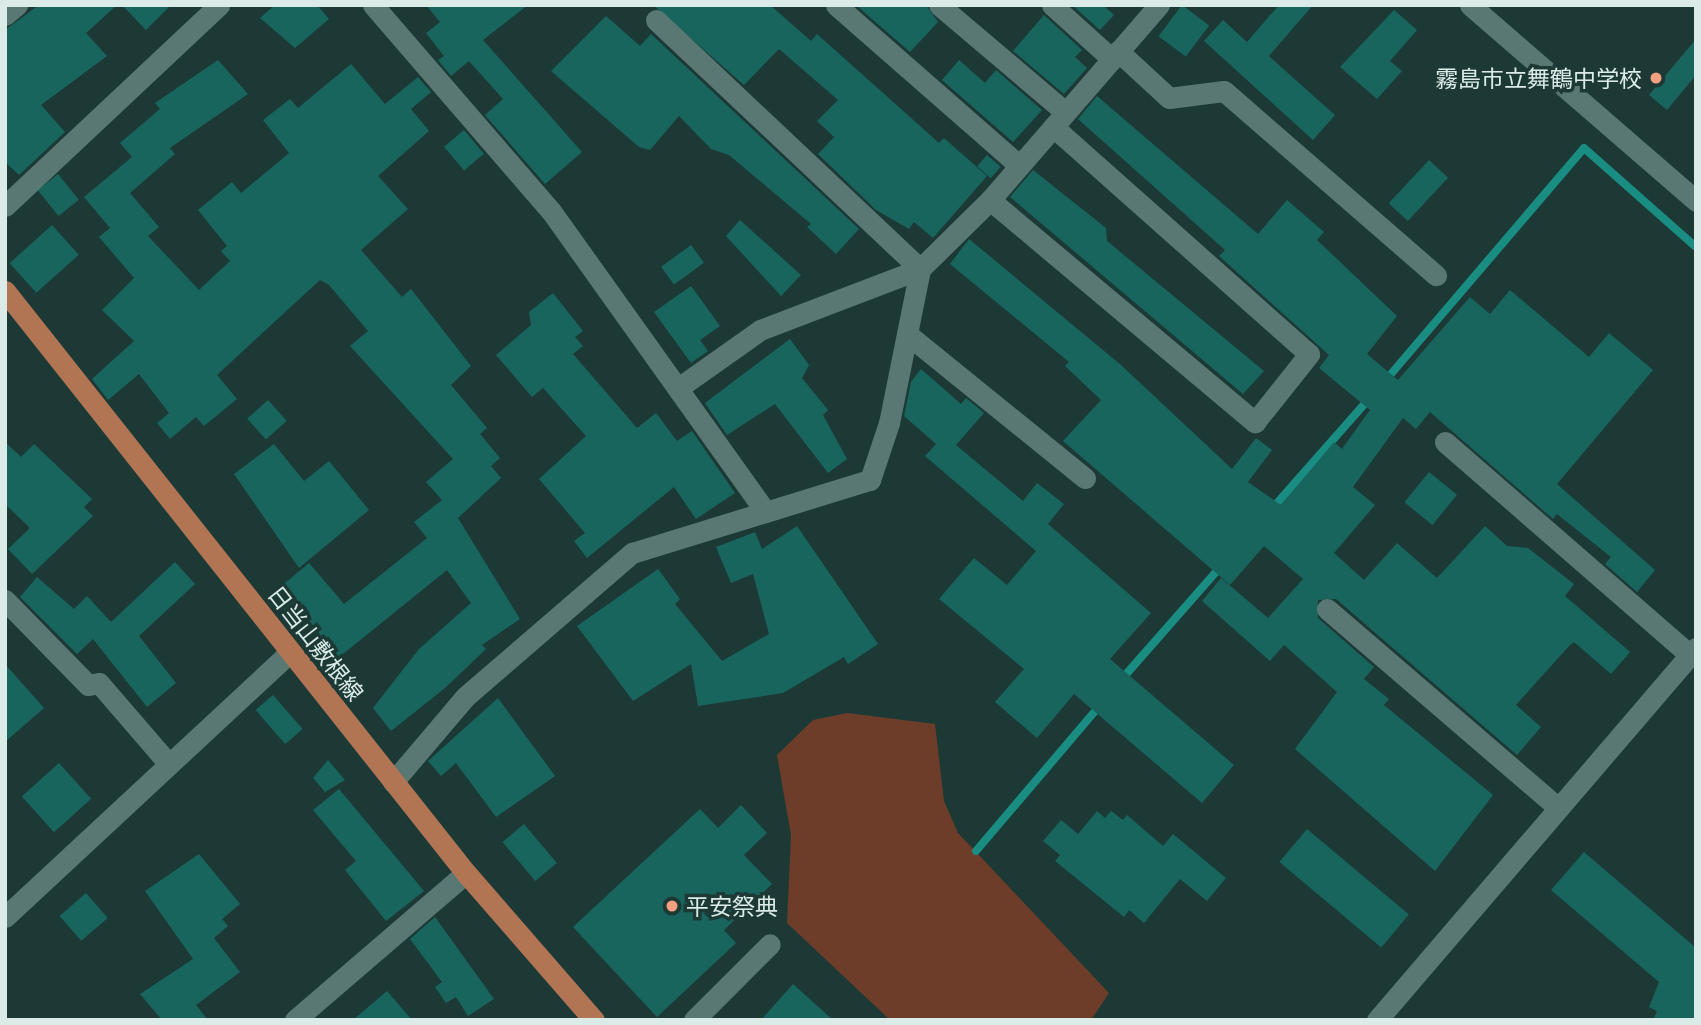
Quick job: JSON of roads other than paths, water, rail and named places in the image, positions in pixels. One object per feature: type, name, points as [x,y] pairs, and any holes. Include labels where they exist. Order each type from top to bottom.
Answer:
[{"type":"main road","name":"日当山敷根線","points":[[5,291],[466,873],[594,1020]]},
{"type":"street","points":[[5,15],[17,5]]},
{"type":"street","points":[[5,206],[219,5]]},
{"type":"street","points":[[373,5],[551,211],[681,386],[763,508]]},
{"type":"street","points":[[836,5],[1018,166]]},
{"type":"street","points":[[939,5],[1309,355],[1255,422],[990,200]]},
{"type":"street","points":[[1052,5],[1169,98],[1224,91],[1436,275]]},
{"type":"street","points":[[681,386],[761,330],[920,269],[990,200],[1158,5]]},
{"type":"street","points":[[1470,5],[1696,201]]},
{"type":"street","points":[[656,20],[920,269]]},
{"type":"street","points":[[393,782],[465,697],[632,552],[763,508],[870,480],[907,334],[920,269]]},
{"type":"street","points":[[907,334],[1085,478]]},
{"type":"street","points":[[1377,1020],[1693,652],[1444,442]]},
{"type":"street","points":[[5,600],[88,685],[99,683],[169,764]]},
{"type":"street","points":[[1327,608],[1558,807]]},
{"type":"street","points":[[5,917],[290,652]]},
{"type":"street","points":[[295,1020],[466,873]]},
{"type":"street","points":[[694,1020],[770,944]]},
{"type":"waterway","points":[[1385,381],[1584,148],[1696,247]]},
{"type":"waterway","points":[[1271,510],[1369,399]]},
{"type":"waterway","points":[[1121,680],[1221,566]]},
{"type":"waterway","points":[[976,851],[1101,704]]},
{"type":"place","name":"霧島市立舞鶴中学校","points":[[1656,78]]},
{"type":"place","name":"平安祭典","points":[[672,906]]}]
